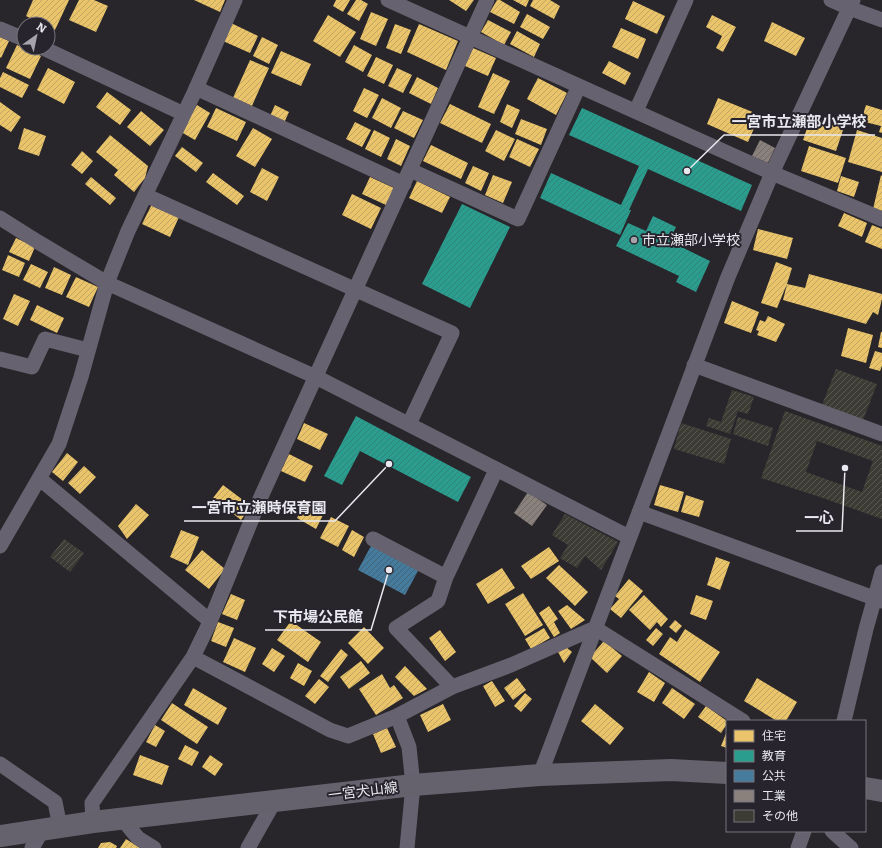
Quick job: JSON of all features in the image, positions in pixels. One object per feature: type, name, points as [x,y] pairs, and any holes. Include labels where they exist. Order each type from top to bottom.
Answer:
[{"type":"main road","name":"一宮犬山線","points":[[0,836],[93,822],[123,820],[412,785],[540,775],[671,770],[726,773]]},
{"type":"main road","points":[[866,788],[882,791]]},
{"type":"street","points":[[0,546],[59,444],[107,283],[128,230],[184,114],[235,0]]},
{"type":"street","points":[[388,0],[772,173],[882,219]]},
{"type":"street","points":[[93,822],[92,803],[193,657],[210,621],[260,499],[487,0]]},
{"type":"street","points":[[636,111],[686,0]]},
{"type":"street","points":[[831,0],[851,4],[882,20]]},
{"type":"street","points":[[540,775],[728,277],[772,173],[851,4]]},
{"type":"street","points":[[0,29],[16,36]]},
{"type":"street","points":[[56,54],[184,114]]},
{"type":"street","points":[[410,170],[518,219],[579,86]]},
{"type":"street","points":[[196,88],[404,184]]},
{"type":"street","points":[[145,195],[452,333],[409,424]]},
{"type":"street","points":[[0,218],[107,283],[316,377],[629,538]]},
{"type":"street","points":[[0,359],[32,367],[45,339],[88,350]]},
{"type":"street","points":[[694,365],[882,434]]},
{"type":"street","points":[[452,687],[396,628],[438,601],[446,577],[496,470]]},
{"type":"street","points":[[40,479],[210,621]]},
{"type":"street","points":[[639,512],[878,600]]},
{"type":"street","points":[[373,539],[446,577]]},
{"type":"street","points":[[844,720],[878,600],[882,572]]},
{"type":"street","points":[[193,657],[330,730],[348,736],[397,716],[452,687],[512,665],[595,628]]},
{"type":"street","points":[[595,628],[741,720]]},
{"type":"street","points":[[397,716],[409,747],[412,785],[407,848]]},
{"type":"street","points":[[0,764],[55,802],[51,828],[32,848]]},
{"type":"street","points":[[248,848],[274,802]]},
{"type":"street","points":[[123,820],[138,838],[154,848]]},
{"type":"street","points":[[798,848],[804,832]]},
{"type":"street","points":[[833,832],[851,848]]},
{"type":"building: 住宅","points":[[33,0],[69,0],[56,28],[56,16],[26,16]]},
{"type":"building: 住宅","points":[[79,0],[94,0],[108,6],[96,32],[69,20]]},
{"type":"building: 住宅","points":[[194,0],[225,0],[220,12]]},
{"type":"building: 住宅","points":[[336,0],[350,0],[343,12],[333,6]]},
{"type":"building: 住宅","points":[[356,0],[361,0],[368,4],[359,21],[347,14]]},
{"type":"building: 住宅","points":[[449,0],[474,0],[466,11]]},
{"type":"building: 住宅","points":[[497,0],[500,0],[520,12],[514,24],[490,12]]},
{"type":"building: 住宅","points":[[513,0],[529,0],[526,7]]},
{"type":"building: 住宅","points":[[533,0],[550,0],[560,6],[554,19],[530,6]]},
{"type":"building: 住宅","points":[[633,1],[665,16],[657,34],[625,19]]},
{"type":"building: 住宅","points":[[371,12],[388,19],[376,46],[360,39]]},
{"type":"building: 住宅","points":[[527,14],[550,27],[543,39],[520,27]]},
{"type":"building: 住宅","points":[[328,15],[356,32],[340,57],[313,41]]},
{"type":"building: 住宅","points":[[712,15],[736,27],[723,52],[716,48],[722,36],[706,27]]},
{"type":"building: 住宅","points":[[488,20],[511,32],[504,45],[481,32]]},
{"type":"building: 住宅","points":[[772,22],[805,38],[796,56],[764,41]]},
{"type":"building: 住宅","points":[[231,23],[258,36],[250,53],[223,41]]},
{"type":"building: 住宅","points":[[395,24],[411,30],[401,54],[386,48]]},
{"type":"building: 住宅","points":[[419,24],[458,41],[446,70],[407,52]]},
{"type":"building: 住宅","points":[[621,28],[646,39],[638,59],[612,47]]},
{"type":"building: 住宅","points":[[517,31],[540,44],[534,57],[510,44]]},
{"type":"building: 住宅","points":[[0,37],[9,41],[1,58],[0,57]]},
{"type":"building: 住宅","points":[[262,37],[278,45],[269,64],[253,56]]},
{"type":"building: 住宅","points":[[354,45],[372,55],[363,72],[345,62]]},
{"type":"building: 住宅","points":[[16,47],[16,56],[41,56],[30,79],[6,68]]},
{"type":"building: 住宅","points":[[473,48],[496,58],[488,76],[465,66]]},
{"type":"building: 住宅","points":[[281,51],[311,64],[301,86],[271,73]]},
{"type":"building: 住宅","points":[[376,57],[393,65],[384,84],[367,76]]},
{"type":"building: 住宅","points":[[250,60],[269,68],[251,108],[232,100]]},
{"type":"building: 住宅","points":[[609,61],[631,73],[625,85],[602,73]]},
{"type":"building: 住宅","points":[[48,68],[75,82],[64,104],[37,90]]},
{"type":"building: 住宅","points":[[397,68],[412,75],[403,93],[388,86]]},
{"type":"building: 住宅","points":[[3,72],[29,85],[22,98],[0,87],[0,78]]},
{"type":"building: 住宅","points":[[493,73],[510,81],[494,114],[478,107]]},
{"type":"building: 住宅","points":[[417,77],[438,88],[431,104],[409,93]]},
{"type":"building: 住宅","points":[[538,78],[567,93],[556,115],[527,99]]},
{"type":"building: 住宅","points":[[364,88],[379,95],[367,118],[353,111]]},
{"type":"building: 住宅","points":[[107,92],[131,110],[120,125],[96,107]]},
{"type":"building: 住宅","points":[[382,98],[401,108],[391,128],[372,118]]},
{"type":"building: 住宅","points":[[718,98],[760,115],[748,142],[707,124]]},
{"type":"building: 住宅","points":[[0,102],[21,117],[11,132],[0,125]]},
{"type":"building: 住宅","points":[[450,104],[491,124],[482,143],[440,123]]},
{"type":"building: 住宅","points":[[507,104],[520,110],[512,128],[500,122]]},
{"type":"building: 住宅","points":[[197,105],[210,113],[195,140],[181,132]]},
{"type":"building: 住宅","points":[[275,105],[289,112],[284,123],[270,116]]},
{"type":"building: 住宅","points":[[866,105],[882,110],[882,133],[879,132],[881,126],[861,121]]},
{"type":"building: 住宅","points":[[216,108],[246,122],[237,141],[207,127]]},
{"type":"building: 住宅","points":[[141,111],[164,130],[150,146],[127,127]]},
{"type":"building: 住宅","points":[[403,111],[423,120],[414,138],[394,128]]},
{"type":"building: 住宅","points":[[811,117],[844,127],[836,151],[803,140]]},
{"type":"building: 住宅","points":[[521,119],[547,129],[541,145],[515,134]]},
{"type":"building: 住宅","points":[[355,122],[371,130],[362,147],[346,139]]},
{"type":"building: 住宅","points":[[24,128],[46,136],[39,156],[18,149]]},
{"type":"building: 住宅","points":[[253,128],[272,139],[255,167],[236,156]]},
{"type":"building: 住宅","points":[[374,130],[390,138],[381,157],[365,149]]},
{"type":"building: 住宅","points":[[496,130],[515,139],[504,161],[485,151]]},
{"type":"building: 住宅","points":[[857,130],[882,138],[882,172],[848,162]]},
{"type":"building: 住宅","points":[[110,135],[148,166],[145,178],[134,192],[114,175],[118,170],[96,152]]},
{"type":"building: 住宅","points":[[396,139],[410,146],[401,166],[387,159]]},
{"type":"building: 住宅","points":[[517,139],[539,149],[530,167],[509,157]]},
{"type":"building: 住宅","points":[[431,145],[468,163],[461,179],[423,161]]},
{"type":"building: 住宅","points":[[809,146],[846,158],[838,183],[801,171]]},
{"type":"building: 住宅","points":[[182,147],[203,163],[196,172],[175,156]]},
{"type":"building: 住宅","points":[[82,151],[93,161],[82,174],[71,165]]},
{"type":"building: 住宅","points":[[473,166],[489,173],[481,191],[465,183]]},
{"type":"building: 住宅","points":[[262,168],[279,177],[267,201],[250,192]]},
{"type":"building: 住宅","points":[[213,173],[244,196],[237,205],[206,182]]},
{"type":"building: 住宅","points":[[493,175],[512,182],[503,203],[485,195]]},
{"type":"building: 住宅","points":[[881,175],[882,176],[882,211],[873,209]]},
{"type":"building: 住宅","points":[[841,176],[859,182],[854,197],[837,191]]},
{"type":"building: 住宅","points":[[91,177],[116,198],[110,205],[85,184]]},
{"type":"building: 住宅","points":[[370,177],[394,188],[386,205],[362,194]]},
{"type":"building: 住宅","points":[[417,181],[450,197],[442,213],[409,198]]},
{"type":"building: 住宅","points":[[352,194],[381,208],[371,229],[342,215]]},
{"type":"building: 住宅","points":[[152,204],[179,217],[170,237],[142,224]]},
{"type":"building: 住宅","points":[[844,213],[867,223],[862,237],[838,226]]},
{"type":"building: 住宅","points":[[872,225],[882,229],[882,249],[865,242]]},
{"type":"building: 住宅","points":[[758,229],[793,238],[787,259],[753,250]]},
{"type":"building: 住宅","points":[[16,238],[35,247],[29,261],[9,252]]},
{"type":"building: 住宅","points":[[8,255],[25,263],[19,277],[2,270]]},
{"type":"building: 住宅","points":[[776,262],[792,268],[777,308],[761,303]]},
{"type":"building: 住宅","points":[[31,264],[48,272],[40,288],[23,280]]},
{"type":"building: 住宅","points":[[54,267],[71,275],[62,295],[45,288]]},
{"type":"building: 住宅","points":[[809,274],[882,294],[882,299],[878,315],[873,312],[866,324],[783,300],[787,284],[805,288]]},
{"type":"building: 住宅","points":[[76,277],[98,287],[89,307],[66,297]]},
{"type":"building: 住宅","points":[[14,294],[30,301],[18,326],[3,319]]},
{"type":"building: 住宅","points":[[732,301],[759,312],[751,333],[724,323]]},
{"type":"building: 住宅","points":[[37,305],[64,318],[57,333],[30,320]]},
{"type":"building: 住宅","points":[[768,316],[785,324],[776,342],[757,335],[759,331],[756,330],[760,320],[765,322]]},
{"type":"building: 住宅","points":[[848,328],[873,335],[866,363],[841,356]]},
{"type":"building: 住宅","points":[[882,332],[882,348],[878,347]]},
{"type":"building: 住宅","points":[[875,351],[882,353],[882,366],[880,371],[869,368]]},
{"type":"building: 住宅","points":[[304,423],[328,434],[320,450],[297,439]]},
{"type":"building: 住宅","points":[[67,453],[78,462],[63,481],[52,472]]},
{"type":"building: 住宅","points":[[289,454],[313,466],[305,482],[281,471]]},
{"type":"building: 住宅","points":[[84,466],[96,477],[80,494],[68,483]]},
{"type":"building: 住宅","points":[[223,485],[251,506],[241,520],[213,498]]},
{"type":"building: 住宅","points":[[660,485],[684,492],[678,512],[654,505]]},
{"type":"building: 住宅","points":[[686,495],[704,501],[699,517],[681,512]]},
{"type":"building: 住宅","points":[[136,504],[149,515],[127,539],[118,526]]},
{"type":"building: 住宅","points":[[304,504],[323,515],[316,529],[297,518]]},
{"type":"building: 住宅","points":[[331,517],[349,526],[338,547],[320,538]]},
{"type":"building: 住宅","points":[[181,530],[199,537],[188,565],[170,557]]},
{"type":"building: 住宅","points":[[352,530],[364,537],[354,557],[342,550]]},
{"type":"building: 住宅","points":[[549,547],[559,561],[531,579],[521,566]]},
{"type":"building: 住宅","points":[[202,550],[225,569],[209,589],[185,570]]},
{"type":"building: 住宅","points":[[716,557],[730,562],[720,590],[707,585]]},
{"type":"building: 住宅","points":[[559,565],[588,592],[575,606],[546,578]]},
{"type":"building: 住宅","points":[[502,568],[515,588],[488,604],[476,584]]},
{"type":"building: 住宅","points":[[629,579],[643,591],[621,618],[610,609],[619,599],[615,596]]},
{"type":"building: 住宅","points":[[523,593],[543,625],[525,636],[505,604]]},
{"type":"building: 住宅","points":[[231,594],[245,600],[237,620],[222,614]]},
{"type":"building: 住宅","points":[[644,595],[668,619],[661,627],[657,622],[650,630],[629,610]]},
{"type":"building: 住宅","points":[[696,595],[713,601],[706,620],[690,614]]},
{"type":"building: 住宅","points":[[567,605],[585,620],[571,629],[558,611]]},
{"type":"building: 住宅","points":[[549,606],[558,619],[554,622],[560,633],[554,637],[539,613]]},
{"type":"building: 住宅","points":[[675,620],[682,626],[676,633],[669,627]]},
{"type":"building: 住宅","points":[[291,621],[321,642],[308,662],[277,640]]},
{"type":"building: 住宅","points":[[218,622],[234,628],[226,647],[211,641]]},
{"type":"building: 住宅","points":[[364,627],[384,648],[368,664],[348,643]]},
{"type":"building: 住宅","points":[[544,628],[550,638],[531,649],[525,639]]},
{"type":"building: 住宅","points":[[656,628],[663,634],[653,646],[646,640]]},
{"type":"building: 住宅","points":[[685,629],[720,652],[700,682],[659,654],[670,637],[677,642]]},
{"type":"building: 住宅","points":[[440,630],[456,652],[445,661],[429,638]]},
{"type":"building: 住宅","points":[[234,638],[256,648],[245,672],[223,662]]},
{"type":"building: 住宅","points":[[604,641],[622,656],[607,673],[590,657]]},
{"type":"building: 住宅","points":[[566,647],[572,652],[564,663],[558,652]]},
{"type":"building: 住宅","points":[[272,648],[285,656],[274,672],[262,664]]},
{"type":"building: 住宅","points":[[341,649],[348,655],[328,682],[320,676]]},
{"type":"building: 住宅","points":[[361,661],[370,673],[349,689],[340,677]]},
{"type":"building: 住宅","points":[[298,663],[312,671],[304,686],[290,678]]},
{"type":"building: 住宅","points":[[405,666],[427,689],[414,696],[395,677]]},
{"type":"building: 住宅","points":[[649,672],[665,683],[654,702],[637,692]]},
{"type":"building: 住宅","points":[[382,674],[390,688],[394,685],[403,698],[376,715],[359,689]]},
{"type":"building: 住宅","points":[[517,678],[526,690],[513,700],[504,688]]},
{"type":"building: 住宅","points":[[757,678],[797,702],[787,720],[775,720],[744,701]]},
{"type":"building: 住宅","points":[[319,679],[329,687],[315,704],[305,696]]},
{"type":"building: 住宅","points":[[492,681],[505,701],[495,707],[483,686]]},
{"type":"building: 住宅","points":[[193,688],[227,708],[218,725],[184,705]]},
{"type":"building: 住宅","points":[[672,688],[695,704],[684,719],[662,703]]},
{"type":"building: 住宅","points":[[525,693],[532,699],[521,712],[514,706]]},
{"type":"building: 住宅","points":[[172,703],[208,727],[197,744],[161,720]]},
{"type":"building: 住宅","points":[[443,704],[451,720],[428,732],[420,715]]},
{"type":"building: 住宅","points":[[595,704],[624,728],[610,745],[581,721]]},
{"type":"building: 住宅","points":[[706,706],[726,720],[726,726],[721,733],[698,717]]},
{"type":"building: 住宅","points":[[155,725],[165,731],[156,747],[146,742]]},
{"type":"building: 住宅","points":[[387,728],[396,747],[381,753],[373,734]]},
{"type":"building: 住宅","points":[[726,734],[726,748],[721,746]]},
{"type":"building: 住宅","points":[[185,745],[199,752],[192,766],[178,759]]},
{"type":"building: 住宅","points":[[140,755],[169,766],[162,785],[133,775]]},
{"type":"building: 住宅","points":[[210,755],[223,764],[215,776],[202,767]]},
{"type":"building: 住宅","points":[[126,839],[140,848],[120,848]]},
{"type":"building: 住宅","points":[[110,842],[117,846],[116,848],[98,848],[101,843]]},
{"type":"building: 教育","points":[[582,108],[752,185],[741,211],[648,169],[629,210],[631,210],[620,235],[540,198],[551,173],[621,205],[639,166],[569,135]]},
{"type":"building: 教育","points":[[462,204],[510,227],[470,308],[422,284]]},
{"type":"building: 教育","points":[[653,216],[676,227],[669,241],[710,261],[696,292],[676,282],[679,276],[616,246],[628,223],[646,231]]},
{"type":"building: 教育","points":[[356,416],[471,477],[458,502],[360,451],[342,485],[324,476]]},
{"type":"building: 公共","points":[[372,544],[419,569],[405,595],[358,570]]},
{"type":"building: 工業","points":[[760,140],[775,148],[768,163],[752,156]]},
{"type":"building: 工業","points":[[528,492],[547,505],[532,526],[514,513]]},
{"type":"building: その他","points":[[836,369],[877,384],[863,420],[822,405]]},
{"type":"building: その他","points":[[732,390],[754,397],[748,414],[738,411],[730,434],[706,426],[709,418],[721,422]]},
{"type":"building: その他","points":[[785,411],[882,446],[882,519],[823,498],[761,478]],"holes":[[[817,441],[873,461],[862,492],[806,472]]]},
{"type":"building: その他","points":[[738,417],[773,428],[768,446],[733,434]]},
{"type":"building: その他","points":[[681,423],[731,439],[724,464],[674,449]]},
{"type":"building: その他","points":[[565,514],[618,542],[601,570],[585,556],[577,568],[560,558],[568,545],[552,535]]},
{"type":"building: その他","points":[[64,539],[84,553],[70,572],[50,557]]},
{"type":"place","name":"一宮市立瀬部小学校","points":[[687,171]]},
{"type":"place","name":"市立瀬部小学校","points":[[634,240]]},
{"type":"place","name":"一宮市立瀬時保育園","points":[[389,464]]},
{"type":"place","name":"一心","points":[[845,468]]},
{"type":"place","name":"下市場公民館","points":[[389,570]]}]
